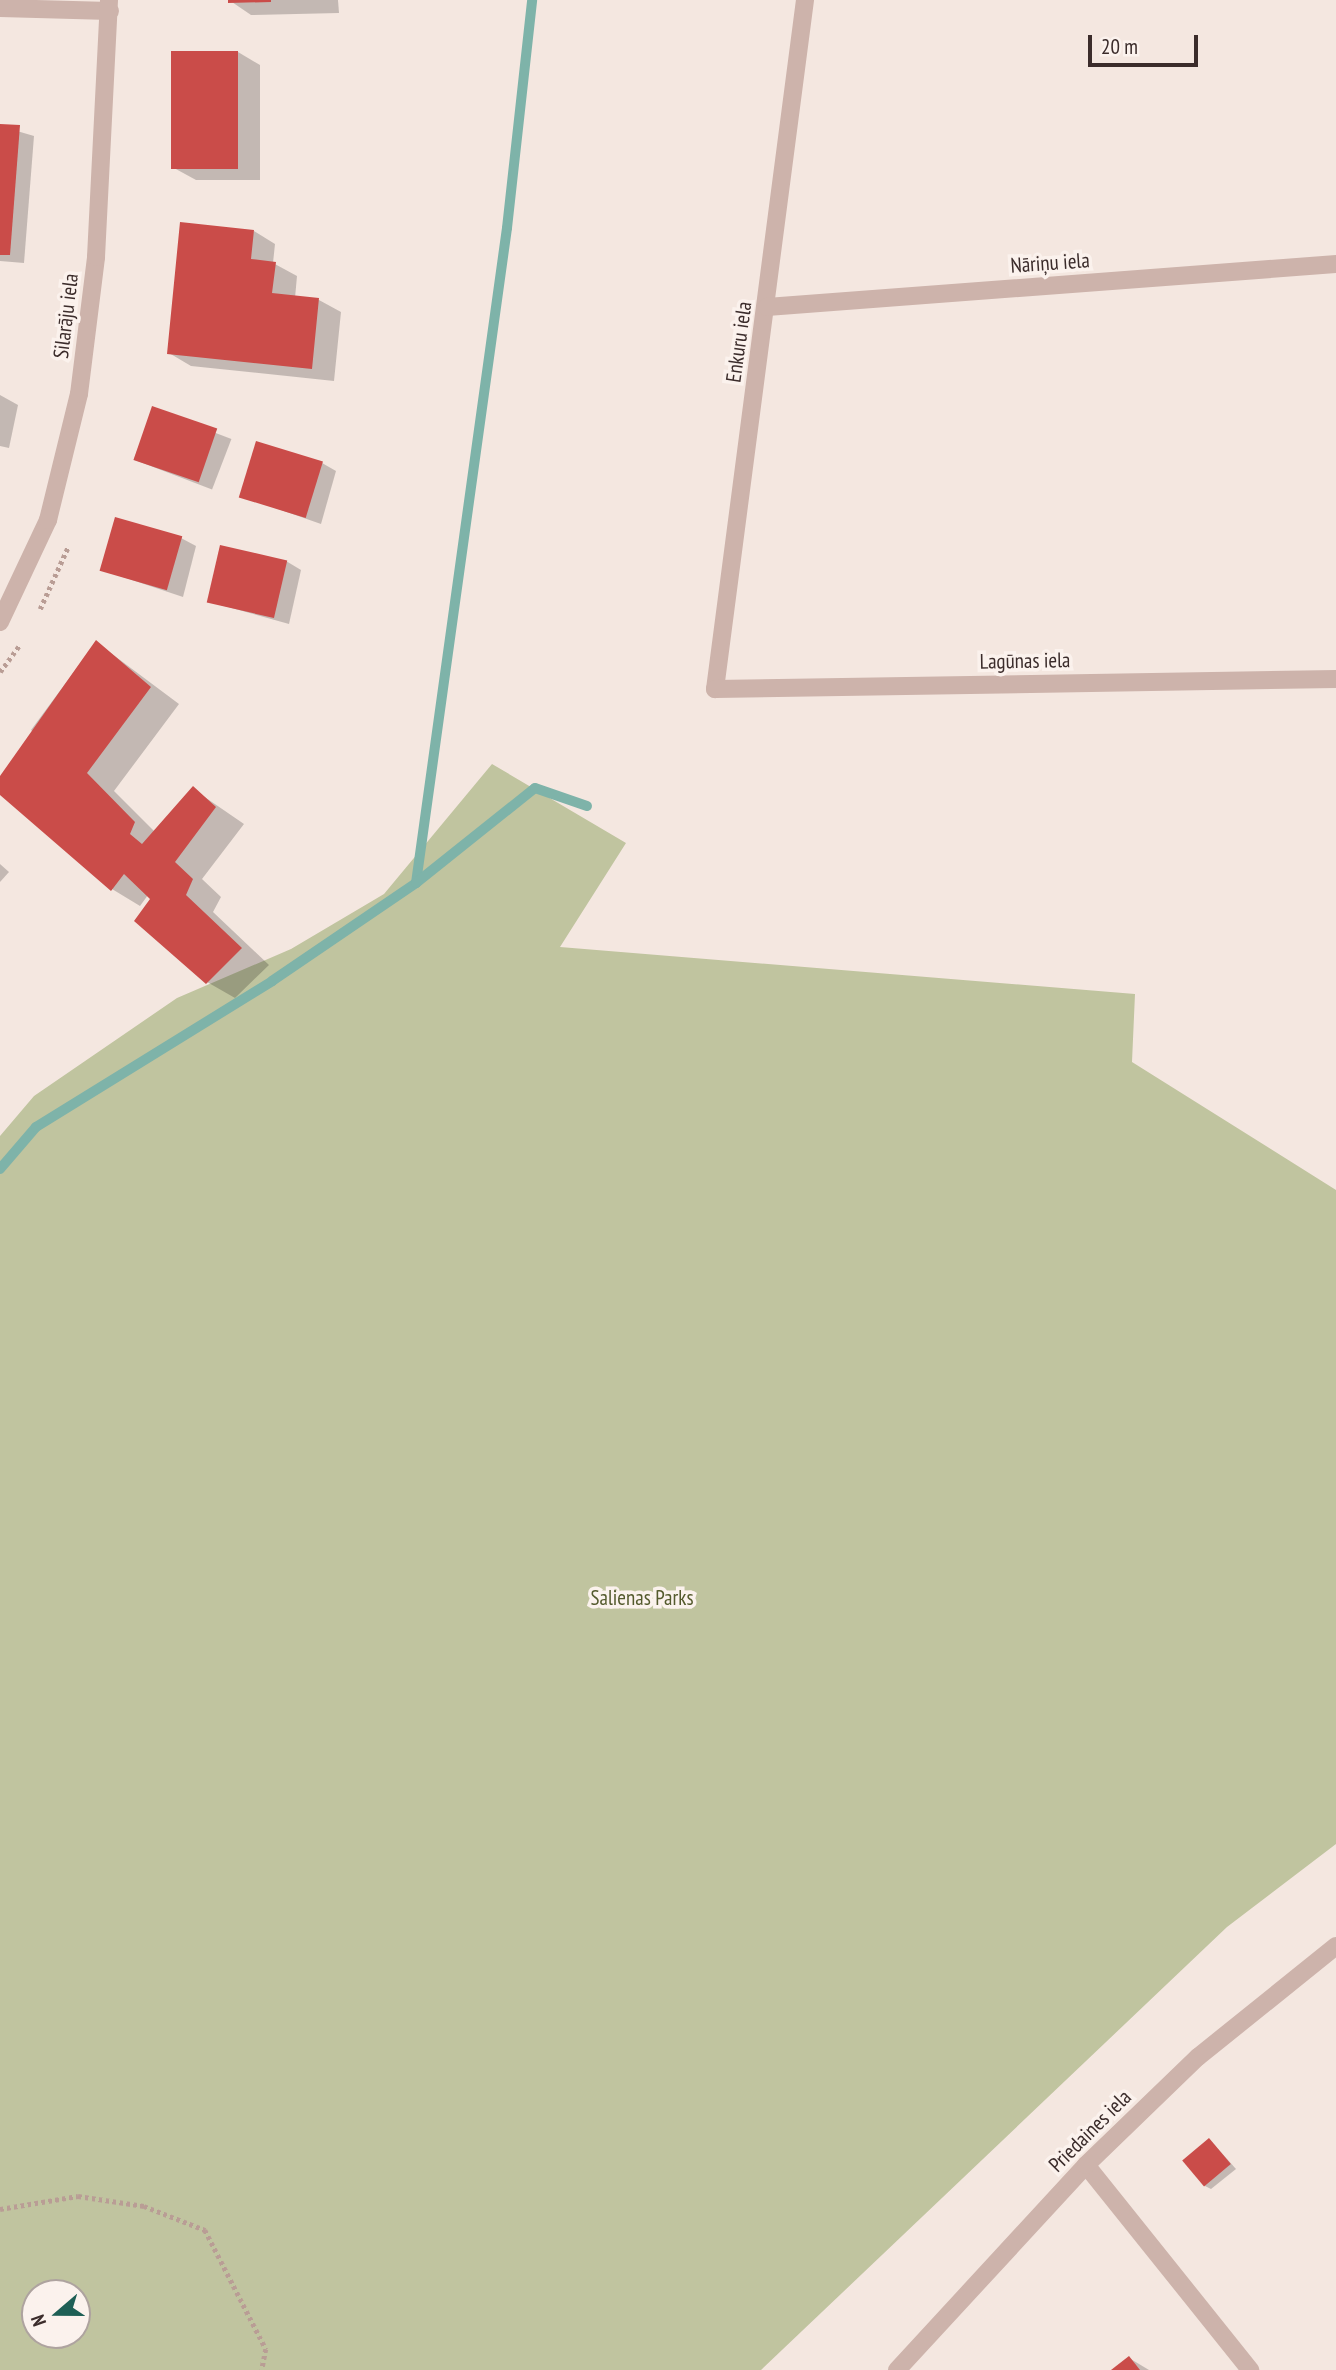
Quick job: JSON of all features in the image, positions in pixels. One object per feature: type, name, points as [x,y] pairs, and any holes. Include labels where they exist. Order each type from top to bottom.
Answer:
[{"type":"street","name":"Enkuru iela","points":[[715,689],[805,0]]},
{"type":"street","points":[[0,8],[109,6]]},
{"type":"street","name":"Silarāju iela","points":[[0,622],[48,520],[79,394],[96,257],[109,6]]},
{"type":"street","name":"Nāriņu iela","points":[[767,307],[1336,264]]},
{"type":"street","name":"Lagūnas iela","points":[[715,689],[1336,679]]},
{"type":"street","name":"Priedaines iela","points":[[897,2370],[1086,2165],[1198,2057],[1336,1946]]},
{"type":"street","points":[[1086,2165],[1251,2370]]},
{"type":"path","points":[[0,2208],[78,2196],[144,2206],[205,2230],[266,2349],[262,2370]]},
{"type":"green space","name":"Salienas Parks","points":[[492,764],[626,843],[560,947],[1135,994],[1132,1062],[1336,1190],[1336,1844],[1227,1927],[761,2370],[0,2370],[0,1136],[34,1096],[177,998],[291,949],[384,894]]},
{"type":"building","points":[[228,0],[271,0],[271,2],[228,3]]},
{"type":"building","points":[[171,51],[238,51],[238,169],[171,169]]},
{"type":"building","points":[[0,124],[20,125],[10,255],[0,255]]},
{"type":"building","points":[[180,222],[254,230],[251,259],[276,262],[272,293],[319,298],[312,369],[167,354]]},
{"type":"building","points":[[152,406],[217,428],[199,482],[133,460]]},
{"type":"building","points":[[256,441],[323,461],[306,518],[239,497]]},
{"type":"building","points":[[115,517],[182,536],[167,590],[100,571]]},
{"type":"building","points":[[220,545],[287,561],[274,618],[207,602]]},
{"type":"building","points":[[96,640],[151,687],[87,773],[135,822],[130,834],[142,844],[193,786],[216,807],[175,862],[193,879],[186,895],[242,948],[206,984],[134,921],[150,899],[124,874],[111,891],[0,795],[0,776]]},
{"type":"building","points":[[1209,2138],[1231,2164],[1204,2187],[1182,2160]]},
{"type":"building","points":[[1129,2356],[1140,2370],[1111,2370]]},
{"type":"waterway","points":[[416,883],[507,228],[532,0]]},
{"type":"waterway","points":[[0,1169],[36,1127],[272,981],[416,883],[535,788],[587,806]]}]
